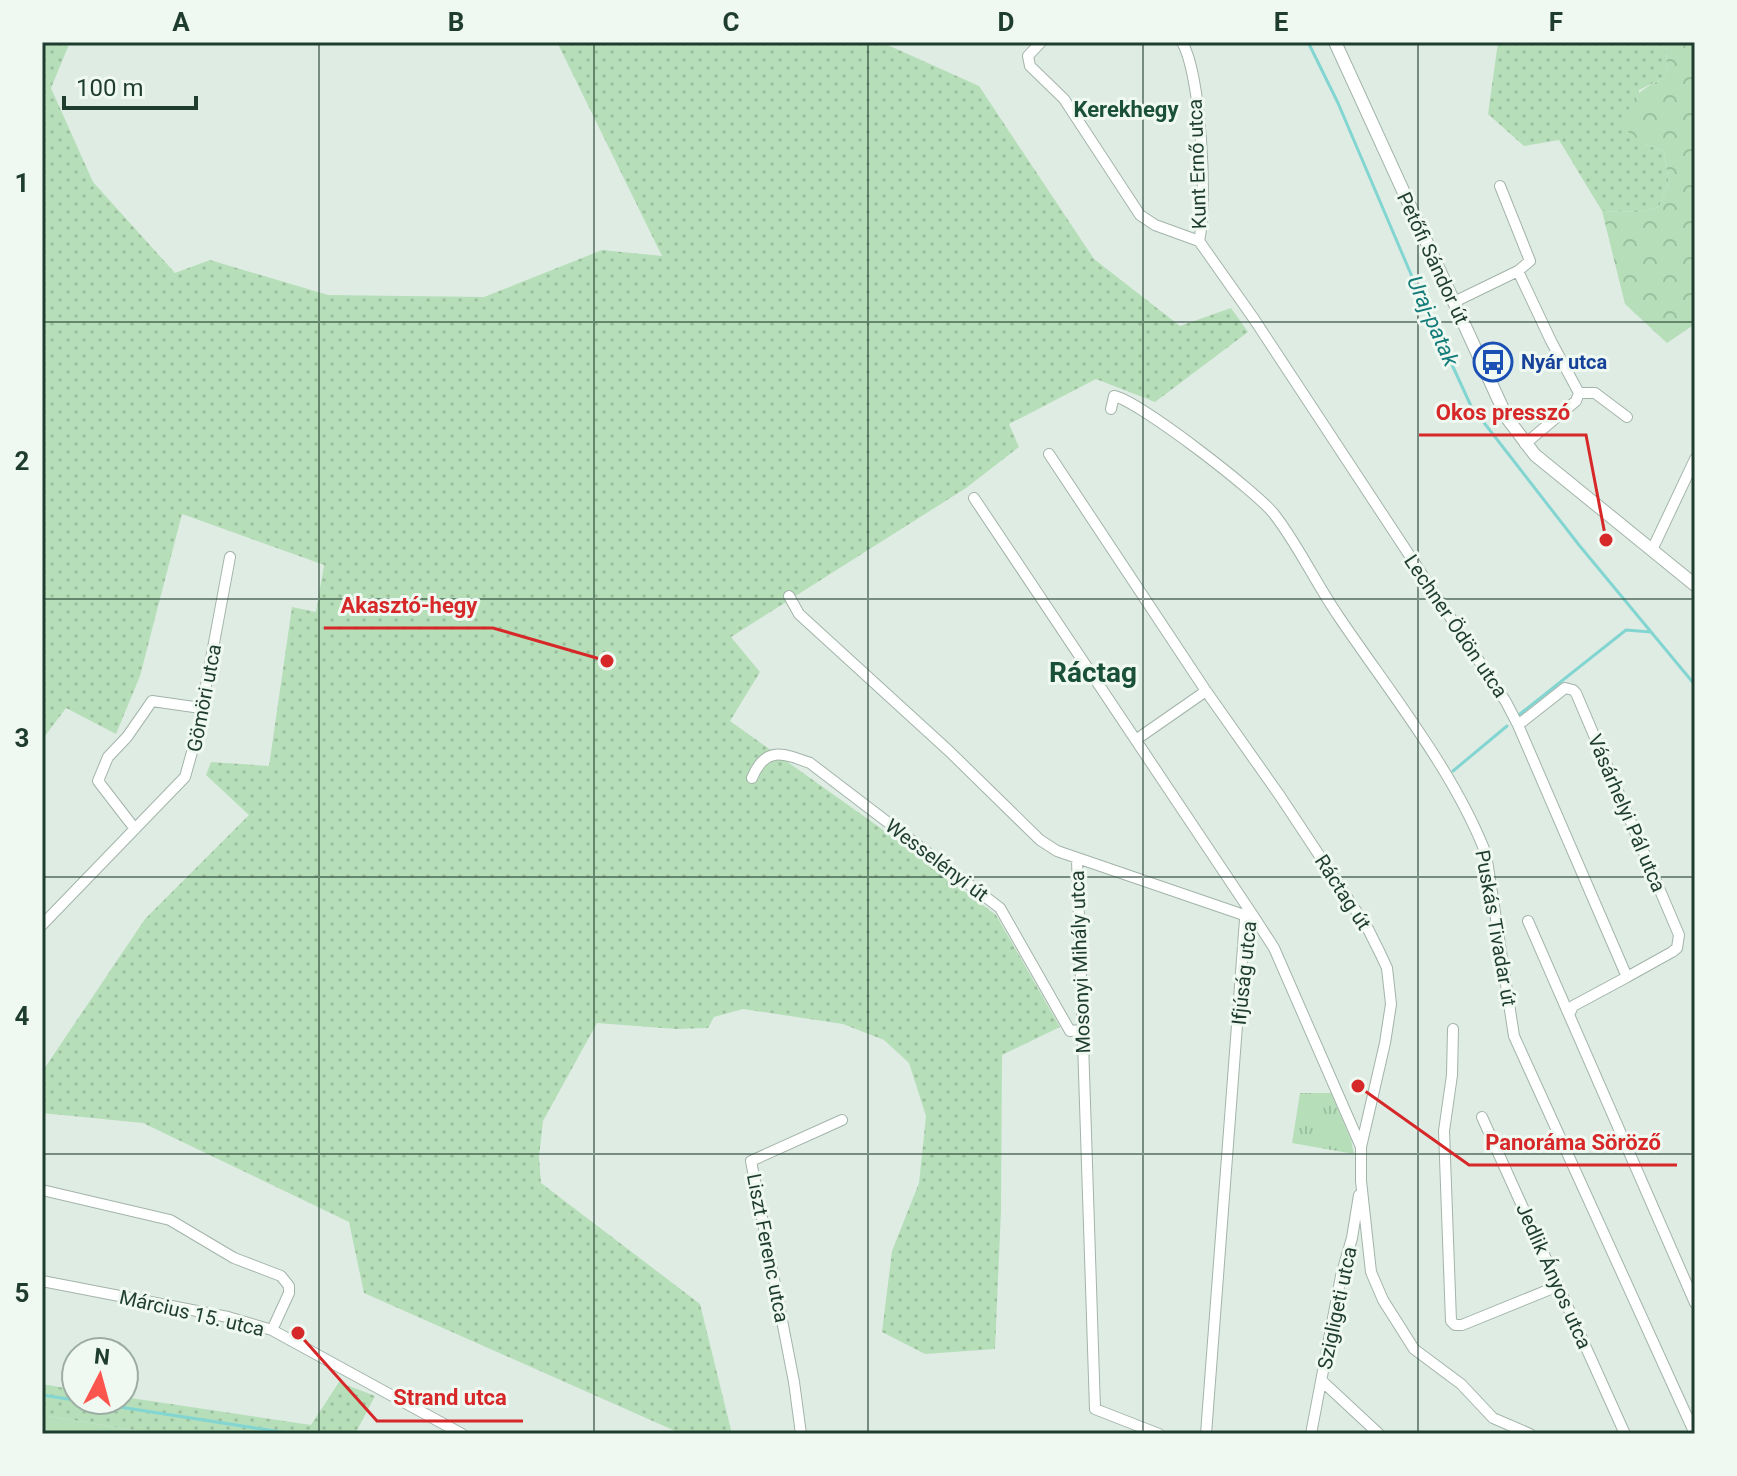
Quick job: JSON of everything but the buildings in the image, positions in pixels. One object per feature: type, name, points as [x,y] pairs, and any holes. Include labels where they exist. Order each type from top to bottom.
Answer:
[{"type":"street","points":[[1041,42],[1028,56],[1030,66],[1064,99],[1140,215],[1155,225],[1199,241]]},
{"type":"street","name":"Kunt Ernő utca","points":[[1182,42],[1192,69],[1198,106],[1202,216],[1199,241]]},
{"type":"street","name":"Petőfi Sándor út","points":[[1335,42],[1507,418],[1525,444],[1561,477],[1695,585]]},
{"type":"street","points":[[1454,302],[1528,265],[1530,257],[1500,186]]},
{"type":"street","name":"Lechner Ödön utca","points":[[1199,241],[1254,319],[1506,702],[1627,977]]},
{"type":"street","points":[[1518,271],[1579,393],[1576,401],[1525,444]]},
{"type":"street","points":[[1579,393],[1595,393],[1627,417]]},
{"type":"street","name":"Puskás Tivadar út","points":[[1111,409],[1114,396],[1139,406],[1251,491],[1274,514],[1334,611],[1445,773],[1475,825],[1486,854],[1514,1036],[1695,1434]]},
{"type":"street","name":"Ráctag út","points":[[1049,454],[1368,929],[1387,968],[1390,984],[1388,1023],[1361,1147]]},
{"type":"street","points":[[1652,550],[1695,459]]},
{"type":"street","name":"Ifjúság utca","points":[[974,498],[1252,914],[1245,920],[1206,1434]]},
{"type":"street","name":"Gömöri utca","points":[[42,925],[185,777],[197,734],[230,557]]},
{"type":"street","name":"Mosonyi Mihály utca","points":[[789,596],[799,614],[949,751],[1040,840],[1077,859],[1095,1409],[1159,1434]]},
{"type":"street","name":"Vásárhelyi Pál utca","points":[[1518,725],[1565,688],[1576,693],[1679,935],[1677,948],[1627,977]]},
{"type":"street","points":[[1137,739],[1206,691]]},
{"type":"street","points":[[135,829],[101,788],[98,781],[104,765],[152,701],[201,708]]},
{"type":"street","name":"Wesselényi út","points":[[752,778],[757,766],[766,758],[782,753],[810,763],[1000,908],[1070,1031],[1081,1030]]},
{"type":"street","points":[[1077,859],[1241,914],[1252,914],[1274,948],[1361,1147],[1361,1181],[1371,1272],[1383,1300],[1414,1349],[1461,1384],[1493,1418],[1530,1434]]},
{"type":"street","points":[[1528,921],[1695,1303]]},
{"type":"street","points":[[1569,1015],[1573,1006],[1627,977]]},
{"type":"street","points":[[1453,1029],[1452,1075],[1444,1131],[1451,1321],[1462,1325],[1558,1286]]},
{"type":"street","name":"Jedlik Ányos utca","points":[[1482,1117],[1625,1434]]},
{"type":"street","name":"Liszt Ferenc utca","points":[[801,1434],[791,1366],[751,1161],[842,1120]]},
{"type":"street","name":"Szigligeti utca","points":[[1311,1434],[1361,1181]]},
{"type":"street","points":[[42,1190],[170,1220],[234,1258],[281,1276],[289,1286],[289,1293],[272,1330]]},
{"type":"street","name":"Március 15. utca","points":[[42,1281],[228,1317],[272,1330],[462,1434]]},
{"type":"street","points":[[1322,1381],[1379,1434]]},
{"type":"green space","points":[[42,42],[70,42],[51,88],[93,182],[175,273],[210,260],[328,295],[484,297],[602,250],[662,256],[557,42],[881,42],[979,86],[1094,259],[1180,326],[1231,308],[1248,332],[1155,402],[1096,379],[1009,424],[1019,447],[966,488],[731,637],[760,672],[730,721],[996,915],[1060,1027],[1002,1055],[1001,1211],[995,1349],[925,1354],[882,1332],[892,1251],[919,1183],[926,1116],[909,1063],[884,1040],[843,1024],[743,1009],[714,1017],[708,1028],[676,1029],[597,1023],[543,1121],[539,1157],[541,1183],[700,1304],[732,1434],[682,1434],[364,1293],[349,1222],[143,1123],[42,1113],[42,1072],[145,919],[249,815],[206,775],[211,762],[269,766],[292,607],[316,612],[324,565],[182,514],[140,676],[116,734],[66,708],[42,740]]},
{"type":"green space","points":[[1498,42],[1667,42],[1666,77],[1639,90],[1642,143],[1664,151],[1669,183],[1659,207],[1642,212],[1602,211],[1559,140],[1524,146],[1488,114]]},
{"type":"green space","points":[[1667,42],[1695,42],[1695,324],[1667,343],[1625,304],[1602,211],[1642,212],[1659,207],[1669,183],[1664,151],[1642,143],[1625,129],[1629,109],[1636,96],[1666,77]]},
{"type":"green space","points":[[1300,1093],[1331,1093],[1354,1154],[1292,1143]]},
{"type":"green space","points":[[339,1382],[375,1396],[355,1434],[156,1434],[42,1415],[42,1384],[60,1387],[60,1416],[140,1416],[140,1399],[311,1425]]},
{"type":"green space","points":[[42,1415],[156,1434],[42,1434]]},
{"type":"waterway","name":"Uraj-patak","points":[[1308,42],[1338,103],[1471,406],[1579,545],[1695,685]]},
{"type":"waterway","points":[[1520,714],[1626,630],[1651,632]]},
{"type":"waterway","points":[[1453,771],[1507,726]]},
{"type":"waterway","points":[[42,1395],[294,1434]]},
{"type":"place","name":"Nyár utca","points":[[1493,362]]},
{"type":"place","name":"Okos presszó","points":[[1606,540]]},
{"type":"place","name":"Akasztó-hegy","points":[[607,661]]},
{"type":"place","name":"Panoráma Söröző","points":[[1358,1086]]},
{"type":"place","name":"Strand utca","points":[[298,1333]]},
{"type":"district","name":"Kerekhegy","points":[[1126,109]]},
{"type":"district","name":"Ráctag","points":[[1093,672]]}]
